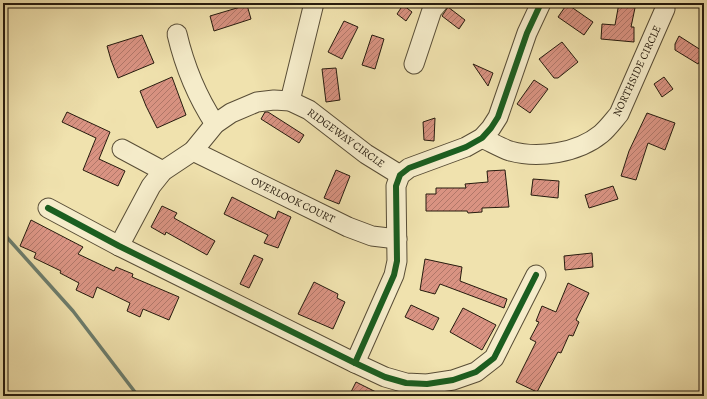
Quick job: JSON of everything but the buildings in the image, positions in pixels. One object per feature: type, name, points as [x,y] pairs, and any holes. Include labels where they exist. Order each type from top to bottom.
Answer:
[{"type":"street","points":[[290,101],[314,3]]},
{"type":"street","points":[[414,64],[432,10],[438,3]]},
{"type":"street","points":[[355,363],[394,276],[397,261],[396,186],[400,175],[409,168],[466,147],[482,138],[491,128],[498,117],[527,33],[541,3]]},
{"type":"street","name":"NORTHSIDE CIRCLE","points":[[482,138],[510,151],[540,155],[570,150],[585,144],[600,135],[610,126],[619,114],[665,9]]},
{"type":"street","points":[[177,34],[190,79],[202,104],[215,124]]},
{"type":"street","name":"RIDGEWAY CIRCLE","points":[[120,246],[151,186],[163,171],[193,151],[215,124],[231,112],[257,102],[274,100],[290,101],[309,110],[366,154],[400,175]]},
{"type":"street","points":[[122,149],[163,171]]},
{"type":"street","name":"OVERLOOK COURT","points":[[193,151],[348,227],[372,236],[397,240]]},
{"type":"street","points":[[48,208],[120,246],[355,363],[385,377],[406,383],[427,384],[453,388],[494,358],[536,274]]},
{"type":"waterway","points":[[3,233],[73,311],[138,396]]},
{"type":"cycle path","points":[[355,363],[394,275],[397,261],[396,186],[400,175],[409,168],[466,147],[482,138],[491,128],[498,117],[527,33],[541,3]]},
{"type":"cycle path","points":[[48,208],[119,246],[355,363],[385,377],[406,383],[427,384],[453,380],[476,372],[494,358],[536,275]]}]
